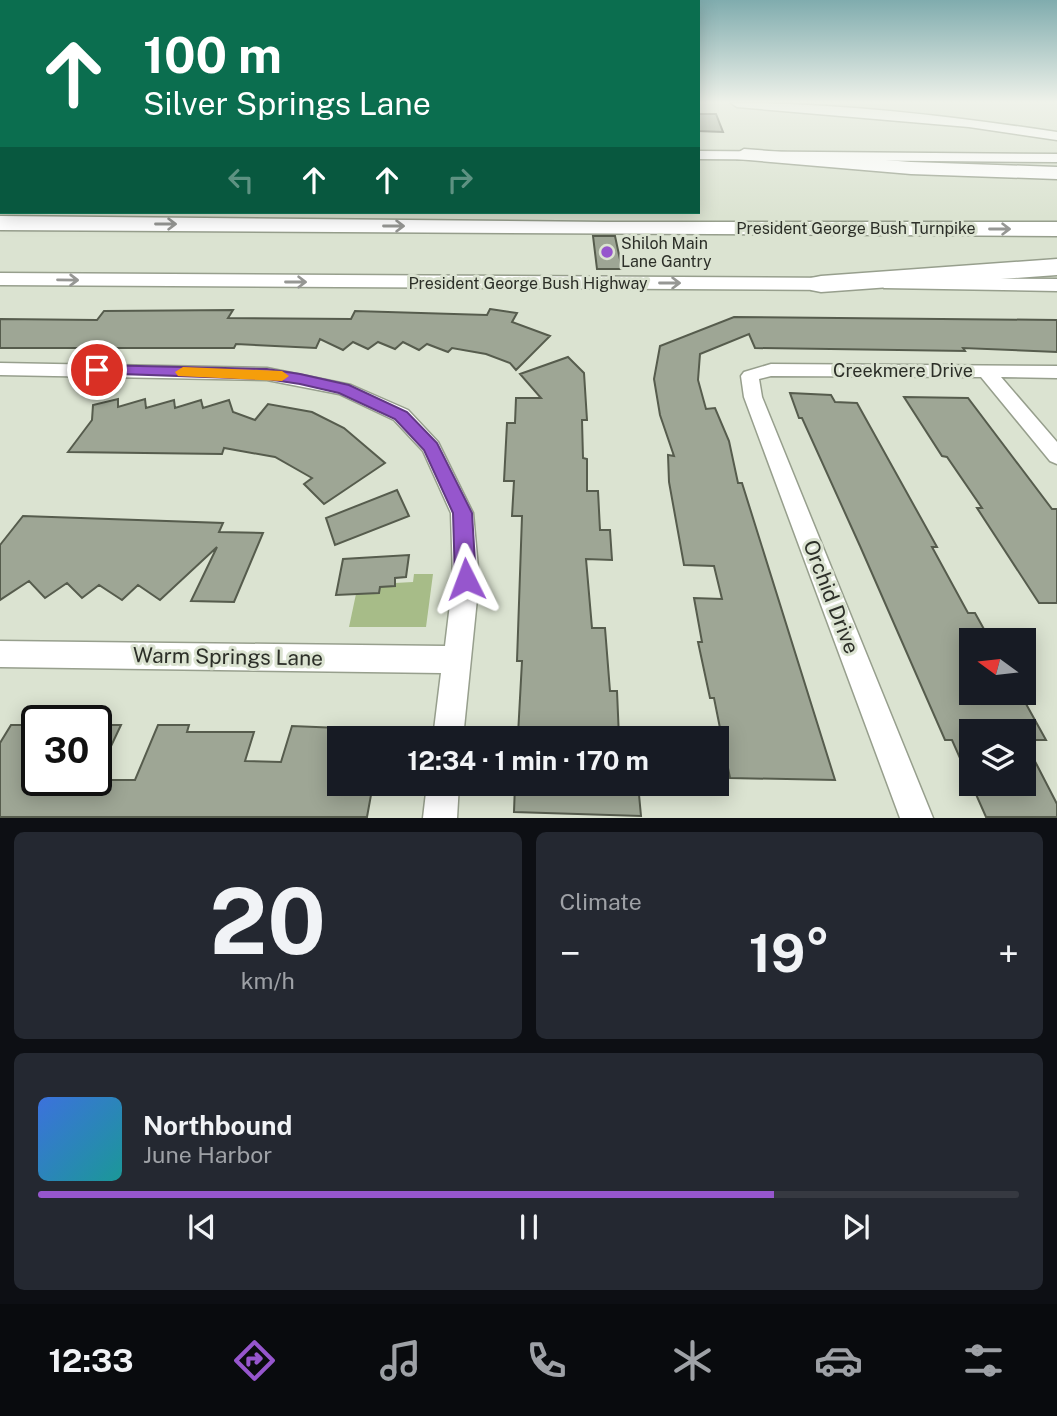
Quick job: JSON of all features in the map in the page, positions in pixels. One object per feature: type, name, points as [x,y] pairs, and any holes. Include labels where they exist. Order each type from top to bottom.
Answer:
[{"type":"highway","points":[[744,155],[911,168],[1056,163]]},
{"type":"highway","name":"President George Bush Turnpike","points":[[700,208],[1057,209]]},
{"type":"highway","name":"President George Bush Turnpike","points":[[0,223],[606,227],[1051,240]]},
{"type":"highway","points":[[821,284],[1057,267]]},
{"type":"main road","points":[[1051,141],[1056,163]]},
{"type":"main road","points":[[700,155],[744,155]]},
{"type":"main road","name":"President George Bush Highway","points":[[0,279],[1057,285]]},
{"type":"street","points":[[0,369],[267,374],[344,389],[401,415],[431,447],[462,513],[466,579],[449,726]]},
{"type":"street","name":"Creekmere Drive","points":[[750,376],[771,370],[1057,372]]},
{"type":"street","points":[[986,372],[1057,456]]},
{"type":"street","name":"Orchid Drive","points":[[750,376],[753,397],[917,817]]},
{"type":"street","name":"Warm Springs Lane","points":[[0,654],[456,660]]},
{"type":"street","points":[[440,817],[442,796]]},
{"type":"green space","points":[[414,574],[433,574],[426,627],[349,627],[356,594],[394,586],[395,583],[413,582]]},
{"type":"building","name":"Shiloh Main Lane Gantry","points":[[593,236],[615,236],[622,269],[597,269]]},
{"type":"building","points":[[490,309],[517,313],[512,322],[550,336],[516,370],[510,363],[486,354],[452,348],[448,352],[427,344],[419,350],[403,342],[395,349],[378,342],[368,349],[353,342],[343,350],[320,339],[316,348],[236,344],[234,348],[0,348],[0,319],[97,320],[104,311],[233,310],[228,318],[351,319],[355,311],[487,315]]},
{"type":"building","points":[[734,317],[1057,320],[1057,352],[963,348],[965,351],[755,348],[749,334],[700,354],[698,380],[706,409],[715,408],[729,441],[738,483],[742,483],[835,780],[730,778],[729,726],[720,726],[714,698],[710,698],[698,642],[702,642],[694,598],[722,599],[714,566],[684,565],[669,482],[668,455],[674,456],[660,415],[654,379],[660,346]]},
{"type":"building","points":[[568,357],[584,373],[587,420],[582,420],[583,458],[587,459],[587,491],[598,491],[600,530],[610,530],[612,560],[586,559],[592,628],[605,628],[610,691],[617,691],[618,726],[518,726],[522,661],[517,661],[522,516],[512,516],[514,481],[504,481],[507,423],[515,423],[516,398],[541,398],[520,374]]},
{"type":"building","points":[[790,393],[831,395],[835,402],[857,403],[937,547],[932,547],[968,613],[975,613],[983,628],[959,628],[959,705],[1027,705],[1034,719],[959,719],[959,756],[952,740],[945,740],[802,418],[799,418]]},
{"type":"building","points":[[904,397],[968,398],[1052,509],[1057,509],[1057,603],[1039,603],[977,508],[982,508],[947,457],[942,456]]},
{"type":"building","points":[[118,399],[118,407],[145,399],[146,408],[174,400],[175,408],[201,400],[203,408],[229,400],[233,412],[255,420],[268,404],[312,412],[344,428],[385,463],[324,504],[304,484],[312,478],[275,457],[224,448],[222,454],[68,452],[92,420],[93,405]]},
{"type":"building","points":[[397,490],[409,516],[335,545],[326,518]]},
{"type":"building","points":[[23,516],[223,523],[219,532],[263,533],[234,602],[191,601],[217,547],[160,600],[138,585],[122,600],[99,585],[82,598],[67,583],[45,598],[29,581],[0,600],[0,545]]},
{"type":"building","points":[[409,555],[406,577],[395,578],[395,586],[380,587],[379,593],[336,595],[343,559]]},
{"type":"building","points":[[1036,722],[1046,740],[1036,740]]},
{"type":"building","points":[[11,725],[21,725],[21,796],[112,796],[112,780],[135,780],[158,725],[189,725],[187,732],[254,732],[245,761],[281,762],[292,726],[327,727],[327,796],[371,796],[367,817],[0,817],[0,743]]},
{"type":"building","points":[[112,725],[121,725],[112,744]]},
{"type":"building","points":[[1036,763],[1057,804],[1057,817],[986,817],[976,796],[1036,796]]},
{"type":"building","points":[[515,796],[639,796],[641,816],[514,812]]},
{"type":"slow traffic","points":[[183,372],[282,376]]},
{"type":"place","name":"Shiloh Main Lane Gantry","points":[[607,252]]},
{"type":"route","points":[[97,370],[267,374],[344,389],[401,415],[431,447],[462,513],[466,579]]}]
